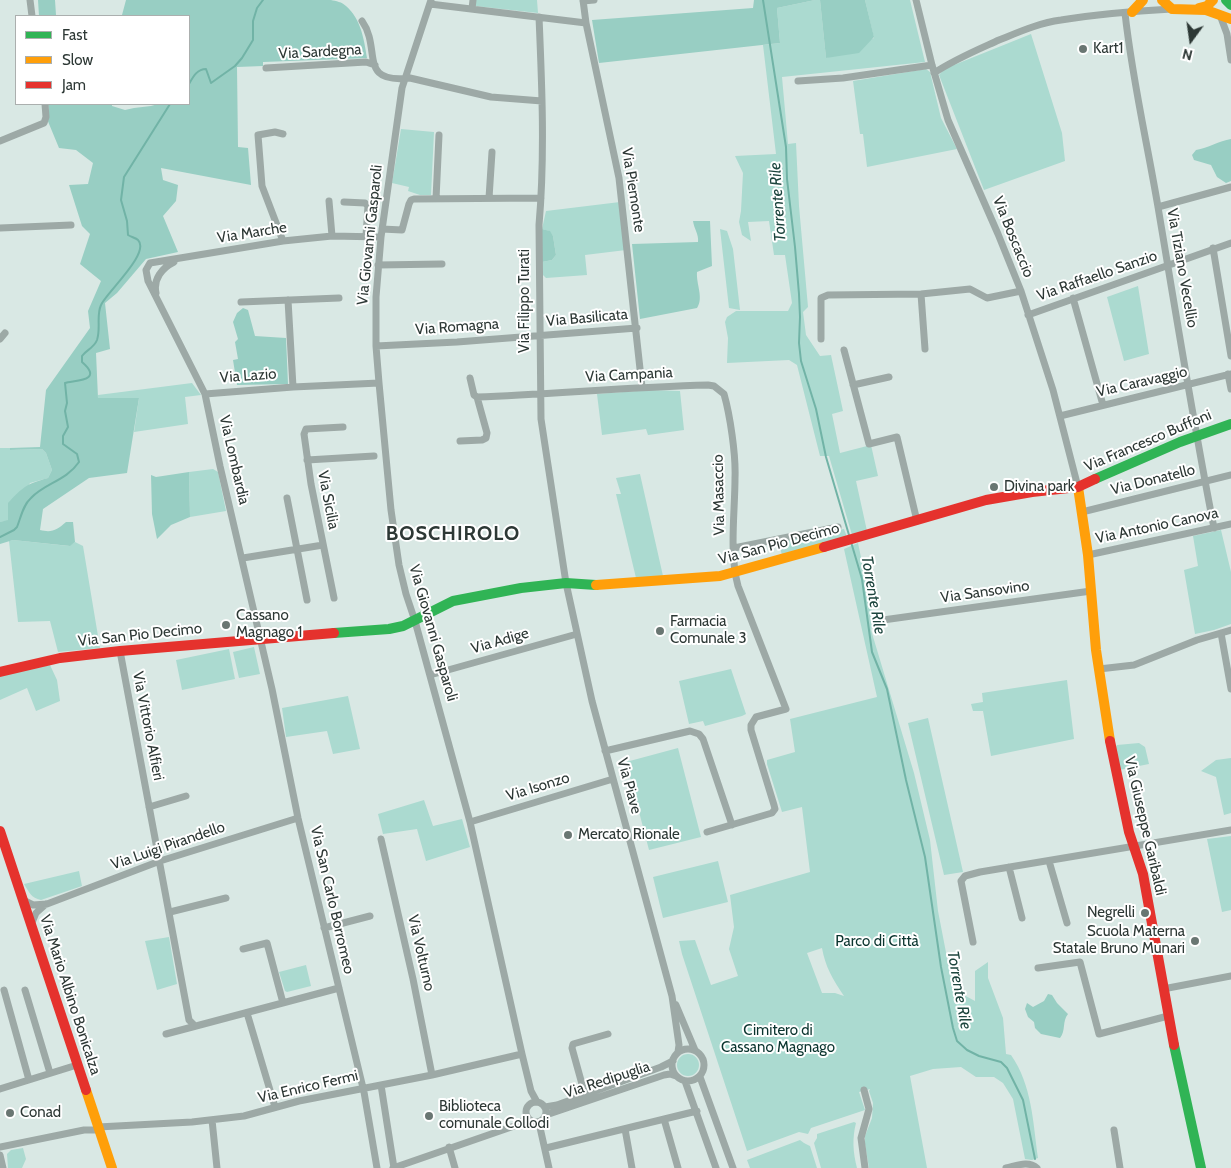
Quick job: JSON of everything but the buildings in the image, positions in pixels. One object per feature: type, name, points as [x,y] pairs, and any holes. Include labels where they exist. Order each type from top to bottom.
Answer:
[{"type":"street","points":[[30,0],[32,15]]},
{"type":"street","points":[[472,9],[473,0]]},
{"type":"street","name":"Via Piemonte","points":[[594,0],[583,0],[586,23],[619,178],[642,387]]},
{"type":"street","name":"Via Boscaccio","points":[[916,0],[948,120],[998,234],[1020,291],[1053,390],[1078,488]]},
{"type":"street","points":[[1128,12],[1142,0]]},
{"type":"street","points":[[1162,0],[1172,9]]},
{"type":"street","points":[[934,73],[951,61],[1024,30],[1060,20],[1128,12],[1198,8],[1207,6],[1213,0]]},
{"type":"street","points":[[1226,0],[1231,5]]},
{"type":"street","points":[[431,2],[586,23]]},
{"type":"street","name":"Via Giovanni Gasparoli","points":[[431,2],[404,79],[382,229],[376,297],[376,346],[379,383],[391,510],[406,594],[470,822],[534,1103]]},
{"type":"street","points":[[1198,8],[1213,12],[1231,21],[1227,34]]},
{"type":"street","name":"Via Tiziano Vecellio","points":[[1128,12],[1130,59],[1214,528]]},
{"type":"street","points":[[1220,15],[1227,34],[1231,60]]},
{"type":"street","name":"Via Filippo Turati","points":[[539,17],[542,101],[539,225],[541,419],[566,583]]},
{"type":"street","name":"Via Sardegna","points":[[362,21],[368,33],[378,74],[404,79]]},
{"type":"street","name":"Via Sardegna","points":[[266,68],[366,62],[375,65]]},
{"type":"street","points":[[798,81],[843,78],[932,65]]},
{"type":"street","points":[[404,79],[410,78],[491,97],[542,101]]},
{"type":"street","points":[[0,141],[44,123],[46,117],[44,105]]},
{"type":"street","points":[[282,134],[274,132],[258,135],[262,186],[283,241]]},
{"type":"street","points":[[436,199],[439,135]]},
{"type":"street","points":[[489,198],[492,152]]},
{"type":"street","points":[[1158,207],[1231,187]]},
{"type":"street","points":[[382,229],[402,230],[411,200],[541,198]]},
{"type":"street","points":[[329,201],[332,236]]},
{"type":"street","points":[[344,202],[365,203],[368,206],[366,236]]},
{"type":"street","points":[[0,228],[71,225]]},
{"type":"street","name":"Via Marche","points":[[157,296],[148,281],[146,270],[148,266],[156,262],[283,241],[332,236],[381,238]]},
{"type":"street","name":"Via Raffaello Sanzio","points":[[1028,315],[1231,243]]},
{"type":"street","points":[[1213,248],[1231,356]]},
{"type":"street","name":"Via Marche","points":[[157,296],[155,290],[158,276],[168,265],[177,260]]},
{"type":"street","points":[[378,265],[442,264]]},
{"type":"street","points":[[821,339],[821,298],[828,295],[921,294],[970,289],[987,298],[1020,291]]},
{"type":"street","points":[[921,294],[925,349]]},
{"type":"street","name":"Via Lombardia","points":[[157,296],[205,394],[261,638]]},
{"type":"street","points":[[241,302],[339,298]]},
{"type":"street","points":[[1073,298],[1103,405]]},
{"type":"street","name":"Via Lazio","points":[[288,300],[293,387]]},
{"type":"street","name":"Via Basilicata","points":[[539,335],[637,328]]},
{"type":"street","points":[[0,339],[5,332]]},
{"type":"street","name":"Via Romagna","points":[[376,346],[539,335]]},
{"type":"street","points":[[844,350],[869,444],[897,437],[917,520]]},
{"type":"street","points":[[1229,374],[1231,389]]},
{"type":"street","name":"Via Caravaggio","points":[[1060,416],[1229,374]]},
{"type":"street","points":[[852,385],[889,377]]},
{"type":"street","points":[[460,440],[482,440],[486,438],[488,433],[470,378]]},
{"type":"street","name":"Via Lazio","points":[[205,394],[379,383]]},
{"type":"street","name":"Via Campania","points":[[477,397],[708,385],[714,386],[719,390]]},
{"type":"street","name":"Via Masaccio","points":[[719,390],[724,394],[735,464],[735,573],[741,594],[786,709],[756,717],[751,726],[775,809],[768,815],[732,825]]},
{"type":"street","name":"Via Francesco Buffoni","points":[[1078,488],[1197,436],[1231,424]]},
{"type":"street","name":"Via Sicilia","points":[[334,598],[307,460],[304,434],[306,430],[343,427]]},
{"type":"street","name":"Via Sicilia","points":[[307,460],[374,456]]},
{"type":"street","name":"Via Donatello","points":[[1082,512],[1231,475]]},
{"type":"street","name":"Via San Pio Decimo","points":[[0,672],[60,658],[120,651],[261,638],[374,631],[403,626],[445,604],[460,599],[521,588],[566,583],[614,584],[720,576],[846,542],[986,500],[1032,492],[1078,488]]},
{"type":"street","name":"Via Giuseppe Garibaldi","points":[[1078,488],[1088,555],[1099,669],[1118,780],[1133,846],[1143,874],[1168,1016],[1201,1168]]},
{"type":"street","points":[[287,498],[307,600]]},
{"type":"street","name":"Via Antonio Canova","points":[[1088,555],[1231,524]]},
{"type":"street","points":[[734,548],[838,527]]},
{"type":"street","name":"Via Sicilia","points":[[243,558],[323,544]]},
{"type":"street","name":"Via Piave","points":[[566,583],[587,682],[672,996],[679,1045],[678,1052]]},
{"type":"street","name":"Via Sansovino","points":[[883,620],[1091,591]]},
{"type":"street","points":[[1099,669],[1134,665],[1182,646],[1231,630]]},
{"type":"street","points":[[1221,632],[1231,689]]},
{"type":"street","name":"Via Adige","points":[[430,675],[577,634]]},
{"type":"street","name":"Via San Carlo Borromeo","points":[[261,638],[298,818],[364,1088],[377,1168]]},
{"type":"street","name":"Via Vittorio Alfieri","points":[[120,651],[190,1020],[195,1026]]},
{"type":"street","points":[[605,751],[690,731],[699,734],[703,739],[732,825],[707,832]]},
{"type":"street","name":"Via Isonzo","points":[[470,822],[613,779]]},
{"type":"street","name":"Via Vittorio Alfieri","points":[[149,807],[186,796]]},
{"type":"street","name":"Via Luigi Pirandello","points":[[47,904],[160,861],[298,818]]},
{"type":"street","points":[[973,942],[961,880],[965,876],[1231,830]]},
{"type":"street","name":"Via Mario Albino Bonicalza","points":[[0,831],[112,1168]]},
{"type":"street","name":"Via Volturno","points":[[380,839],[414,979],[432,1075]]},
{"type":"street","points":[[1049,860],[1067,922]]},
{"type":"street","points":[[1009,867],[1022,918]]},
{"type":"street","points":[[170,912],[226,898]]},
{"type":"street","points":[[23,900],[33,905],[47,904]]},
{"type":"street","points":[[31,925],[36,913],[47,904]]},
{"type":"street","points":[[324,928],[370,916]]},
{"type":"street","points":[[243,948],[267,942],[283,1003]]},
{"type":"street","points":[[1038,968],[1080,962],[1099,1034],[1168,1016]]},
{"type":"street","points":[[1164,989],[1231,976]]},
{"type":"street","points":[[166,1034],[339,988]]},
{"type":"street","points":[[4,990],[29,1080]]},
{"type":"street","points":[[25,990],[50,1073]]},
{"type":"street","name":"Via Piave","points":[[672,996],[696,1050]]},
{"type":"street","points":[[247,1013],[275,1107]]},
{"type":"street","name":"Via Redipuglia","points":[[585,1095],[572,1048],[573,1044],[608,1034]]},
{"type":"street","points":[[688,1049],[696,1050],[704,1061],[704,1070],[700,1077],[693,1081],[685,1081],[676,1076],[672,1066],[673,1061],[678,1052],[688,1049]]},
{"type":"street","name":"Via Enrico Fermi","points":[[0,1147],[98,1127],[212,1120],[244,1116],[275,1107],[432,1075],[522,1054]]},
{"type":"street","name":"Via Redipuglia","points":[[546,1111],[667,1065],[673,1061]]},
{"type":"street","points":[[0,1089],[77,1065]]},
{"type":"street","name":"Via Redipuglia","points":[[546,1111],[664,1075],[676,1076]]},
{"type":"street","points":[[700,1077],[733,1168]]},
{"type":"street","points":[[685,1081],[716,1168]]},
{"type":"street","points":[[381,1085],[394,1168],[449,1147],[520,1124],[526,1116],[526,1109],[534,1103],[546,1111],[539,1123],[549,1168]]},
{"type":"street","points":[[864,1090],[869,1109],[861,1138],[865,1168]]},
{"type":"street","points":[[546,1148],[697,1111]]},
{"type":"street","points":[[526,1116],[531,1122],[539,1123]]},
{"type":"street","points":[[664,1119],[678,1168]]},
{"type":"street","points":[[212,1120],[217,1168]]},
{"type":"street","points":[[625,1129],[632,1168]]},
{"type":"street","points":[[1114,1130],[1120,1168]]},
{"type":"street","points":[[449,1147],[454,1168]]},
{"type":"street","points":[[0,1155],[3,1168]]},
{"type":"street","points":[[1006,1168],[1028,1164],[1035,1166]]},
{"type":"green space","points":[[38,0],[55,0],[56,15],[39,15]]},
{"type":"green space","points":[[126,0],[331,0],[344,5],[355,17],[363,37],[367,58],[263,62],[263,66],[237,67],[238,147],[248,148],[251,185],[161,168],[163,180],[178,185],[176,201],[163,216],[178,252],[146,259],[117,293],[105,303],[110,349],[96,353],[98,398],[139,398],[127,473],[89,478],[43,509],[40,530],[51,531],[66,522],[73,522],[75,542],[70,546],[13,540],[0,544],[0,522],[8,520],[8,503],[25,487],[48,478],[52,470],[46,453],[42,449],[10,450],[10,448],[40,447],[46,390],[90,328],[88,311],[101,281],[80,264],[90,234],[82,226],[69,185],[88,184],[93,163],[76,150],[59,148],[47,119],[48,105],[112,105],[125,110],[154,105],[190,105],[190,15],[122,15]]},
{"type":"green space","points":[[476,0],[537,0],[538,13],[475,6]]},
{"type":"green space","points":[[754,0],[815,0],[777,8],[780,43],[599,63],[592,20],[753,8]]},
{"type":"green space","points":[[820,0],[826,58],[874,38],[865,0],[910,0],[925,62],[782,77],[788,144],[796,143],[799,206],[808,307],[803,312],[806,335],[820,356],[831,355],[843,411],[832,414],[840,453],[871,445],[878,476],[856,481],[867,531],[852,535],[829,456],[820,456],[797,365],[789,360],[727,363],[728,338],[725,322],[727,317],[736,311],[788,311],[792,303],[785,255],[774,255],[769,221],[748,222],[751,241],[742,235],[739,222],[743,173],[735,156],[776,154],[763,45],[780,43],[777,8]]},
{"type":"green space","points":[[820,0],[865,0],[874,37],[859,53],[826,58]]},
{"type":"green space","points":[[1031,34],[1062,133],[1065,161],[984,190],[939,75],[944,69]]},
{"type":"green space","points":[[926,69],[930,72],[941,118],[957,149],[867,167],[863,134],[860,134],[853,81]]},
{"type":"green space","points":[[401,129],[434,132],[431,195],[420,195],[408,191],[409,187],[392,183]]},
{"type":"green space","points":[[1231,139],[1231,181],[1226,183],[1217,177],[1211,165],[1194,160],[1192,155],[1196,150]]},
{"type":"green space","points":[[620,202],[626,250],[585,255],[587,275],[546,278],[542,274],[542,262],[552,260],[556,255],[553,236],[549,231],[542,229],[546,211]]},
{"type":"green space","points":[[693,221],[710,221],[712,266],[697,272],[700,300],[697,308],[640,319],[632,244],[698,242]]},
{"type":"green space","points":[[542,229],[550,231],[553,236],[556,255],[552,260],[542,262]]},
{"type":"green space","points":[[720,229],[727,231],[733,249],[740,310],[729,308]]},
{"type":"green space","points":[[1138,286],[1149,354],[1124,361],[1107,297]]},
{"type":"green space","points":[[243,308],[248,310],[255,336],[286,338],[288,384],[237,385],[233,360],[238,359],[235,342],[238,339],[233,322],[237,313]]},
{"type":"green space","points":[[192,383],[201,395],[185,397],[188,424],[134,432],[139,398],[98,398],[98,395]]},
{"type":"green space","points":[[650,390],[680,391],[684,430],[648,435],[646,429],[602,435],[597,394]]},
{"type":"green space","points":[[0,448],[10,448],[11,450],[42,449],[46,453],[52,470],[48,478],[30,483],[8,521],[0,522]]},
{"type":"green space","points":[[213,469],[218,472],[226,511],[190,517],[189,472]]},
{"type":"green space","points":[[189,472],[190,517],[171,525],[157,539],[152,514],[151,475],[156,477]]},
{"type":"green space","points":[[640,474],[663,576],[636,578],[616,494],[621,494],[616,478]]},
{"type":"green space","points":[[844,529],[847,537],[782,555],[778,541]]},
{"type":"green space","points":[[1221,530],[1231,572],[1231,624],[1195,634],[1184,570],[1198,566],[1193,536]]},
{"type":"green space","points":[[9,541],[69,546],[75,542],[83,546],[100,648],[58,652],[50,621],[18,622]]},
{"type":"green space","points":[[858,543],[874,619],[871,630],[914,773],[930,840],[938,911],[949,968],[958,978],[962,994],[975,1001],[975,971],[988,962],[988,978],[1003,1018],[1006,1054],[1011,1055],[1018,1067],[1030,1104],[1038,1158],[1032,1160],[1025,1159],[1013,1099],[1003,1083],[994,1077],[976,1077],[961,1067],[933,1069],[910,1076],[927,1168],[869,1168],[865,1136],[872,1118],[873,1103],[870,1089],[859,1092],[865,1110],[811,1128],[808,1134],[799,1132],[747,1151],[682,954],[679,941],[695,940],[711,985],[738,976],[729,949],[734,927],[730,895],[810,872],[802,807],[782,812],[767,760],[795,752],[790,719],[877,697],[844,549]],"holes":[[[822,948],[830,973],[844,996],[835,993],[822,993],[807,953]]]},
{"type":"green space","points":[[254,647],[260,674],[239,678],[233,652]]},
{"type":"green space","points":[[229,649],[235,679],[182,690],[176,660]]},
{"type":"green space","points":[[50,665],[57,680],[60,701],[36,711],[27,688],[0,700],[0,675]]},
{"type":"green space","points":[[731,669],[746,714],[705,726],[703,721],[689,724],[679,681]]},
{"type":"green space","points":[[1067,680],[1074,739],[991,756],[983,711],[973,711],[971,704],[983,702],[982,693]]},
{"type":"green space","points":[[348,696],[360,749],[333,754],[327,731],[286,737],[282,708]]},
{"type":"green space","points":[[928,718],[963,872],[944,875],[908,723]]},
{"type":"green space","points":[[1139,743],[1145,747],[1149,764],[1119,770],[1115,748],[1117,745]]},
{"type":"green space","points":[[678,748],[701,837],[649,850],[626,762]]},
{"type":"green space","points":[[1231,758],[1231,813],[1224,815],[1216,777],[1201,771],[1216,760]]},
{"type":"green space","points":[[424,800],[433,826],[462,819],[470,847],[426,861],[417,829],[383,834],[378,814]]},
{"type":"green space","points":[[1231,836],[1231,910],[1222,912],[1207,839]]},
{"type":"green space","points":[[718,861],[728,902],[663,918],[653,877]]},
{"type":"green space","points":[[79,871],[82,886],[41,900],[33,896],[24,884]]},
{"type":"green space","points":[[169,937],[177,984],[157,990],[145,941]]},
{"type":"green space","points":[[306,965],[311,986],[285,991],[279,972]]},
{"type":"green space","points":[[1048,994],[1052,995],[1068,1014],[1060,1038],[1041,1034],[1035,1028],[1034,1022],[1028,1017],[1025,1009],[1027,1003],[1033,1007],[1044,1001]]},
{"type":"green space","points":[[688,1054],[696,1057],[699,1065],[696,1073],[688,1076],[680,1073],[677,1065],[680,1057]]},
{"type":"green space","points":[[854,1122],[856,1123],[854,1146],[857,1168],[821,1168],[814,1143],[817,1134]]},
{"type":"green space","points":[[800,1140],[810,1146],[817,1168],[750,1168],[747,1160]]},
{"type":"green space","points":[[23,1148],[26,1159],[22,1168],[8,1168],[7,1154],[11,1150]]},
{"type":"waterway","points":[[190,83],[200,70],[206,69],[211,83],[235,66],[253,40],[253,21],[257,8],[263,0]]},
{"type":"waterway","name":"Torrente Rile","points":[[763,0],[786,147],[787,179],[799,294],[801,361],[816,409],[826,457],[849,535]]},
{"type":"waterway","points":[[0,537],[17,527],[24,508],[31,498],[68,474],[79,462],[77,454],[63,444],[63,436],[68,427],[65,411],[67,403],[65,383],[89,377],[90,373],[82,362],[82,356],[97,340],[101,305],[138,254],[140,246],[138,240],[128,235],[127,221],[121,200],[124,177],[169,105]]},
{"type":"waterway","name":"Torrente Rile","points":[[851,542],[862,579],[872,652],[887,689],[906,780],[925,857],[941,967],[953,1028],[957,1041],[967,1050],[979,1056],[1001,1062],[1007,1068],[1023,1100],[1035,1159]]},
{"type":"traffic: fast","points":[[1226,0],[1231,5]]},
{"type":"traffic: fast","points":[[1095,479],[1180,442],[1231,424]]},
{"type":"traffic: fast","points":[[334,633],[389,629],[403,626],[453,601],[521,588],[566,583],[596,585]]},
{"type":"traffic: fast","points":[[1174,1045],[1201,1168]]},
{"type":"traffic: slow","points":[[1132,12],[1143,0]]},
{"type":"traffic: slow","points":[[1162,0],[1172,9],[1206,10],[1231,19]]},
{"type":"traffic: slow","points":[[1199,8],[1207,6],[1213,0]]},
{"type":"traffic: slow","points":[[1078,487],[1088,555],[1096,650],[1110,741]]},
{"type":"traffic: slow","points":[[596,585],[720,576],[824,547]]},
{"type":"traffic: slow","points":[[86,1090],[112,1168]]},
{"type":"traffic: jam","points":[[824,547],[986,500],[1078,487],[1095,479]]},
{"type":"traffic: jam","points":[[0,672],[60,658],[120,651],[334,633]]},
{"type":"traffic: jam","points":[[1110,741],[1129,832],[1143,874],[1174,1045]]},
{"type":"traffic: jam","points":[[0,831],[86,1090]]},
{"type":"place","name":"Kart1","points":[[1083,49]]},
{"type":"place","name":"Divina park","points":[[994,487]]},
{"type":"place","name":"Cassano Magnago 1","points":[[226,625]]},
{"type":"place","name":"Farmacia Comunale 3","points":[[660,631]]},
{"type":"place","name":"Mercato Rionale","points":[[568,835]]},
{"type":"place","name":"Negrelli","points":[[1145,913]]},
{"type":"place","name":"Scuola Materna Statale Bruno Munari","points":[[1195,941]]},
{"type":"place","name":"Conad","points":[[10,1113]]},
{"type":"place","name":"Biblioteca comunale Collodi","points":[[429,1116]]},
{"type":"district","name":"BOSCHIROLO","points":[[453,534]]},
{"type":"park label","name":"Parco di Città","points":[[877,942]]},
{"type":"park label","name":"Cimitero di Cassano Magnago","points":[[778,1040]]}]
